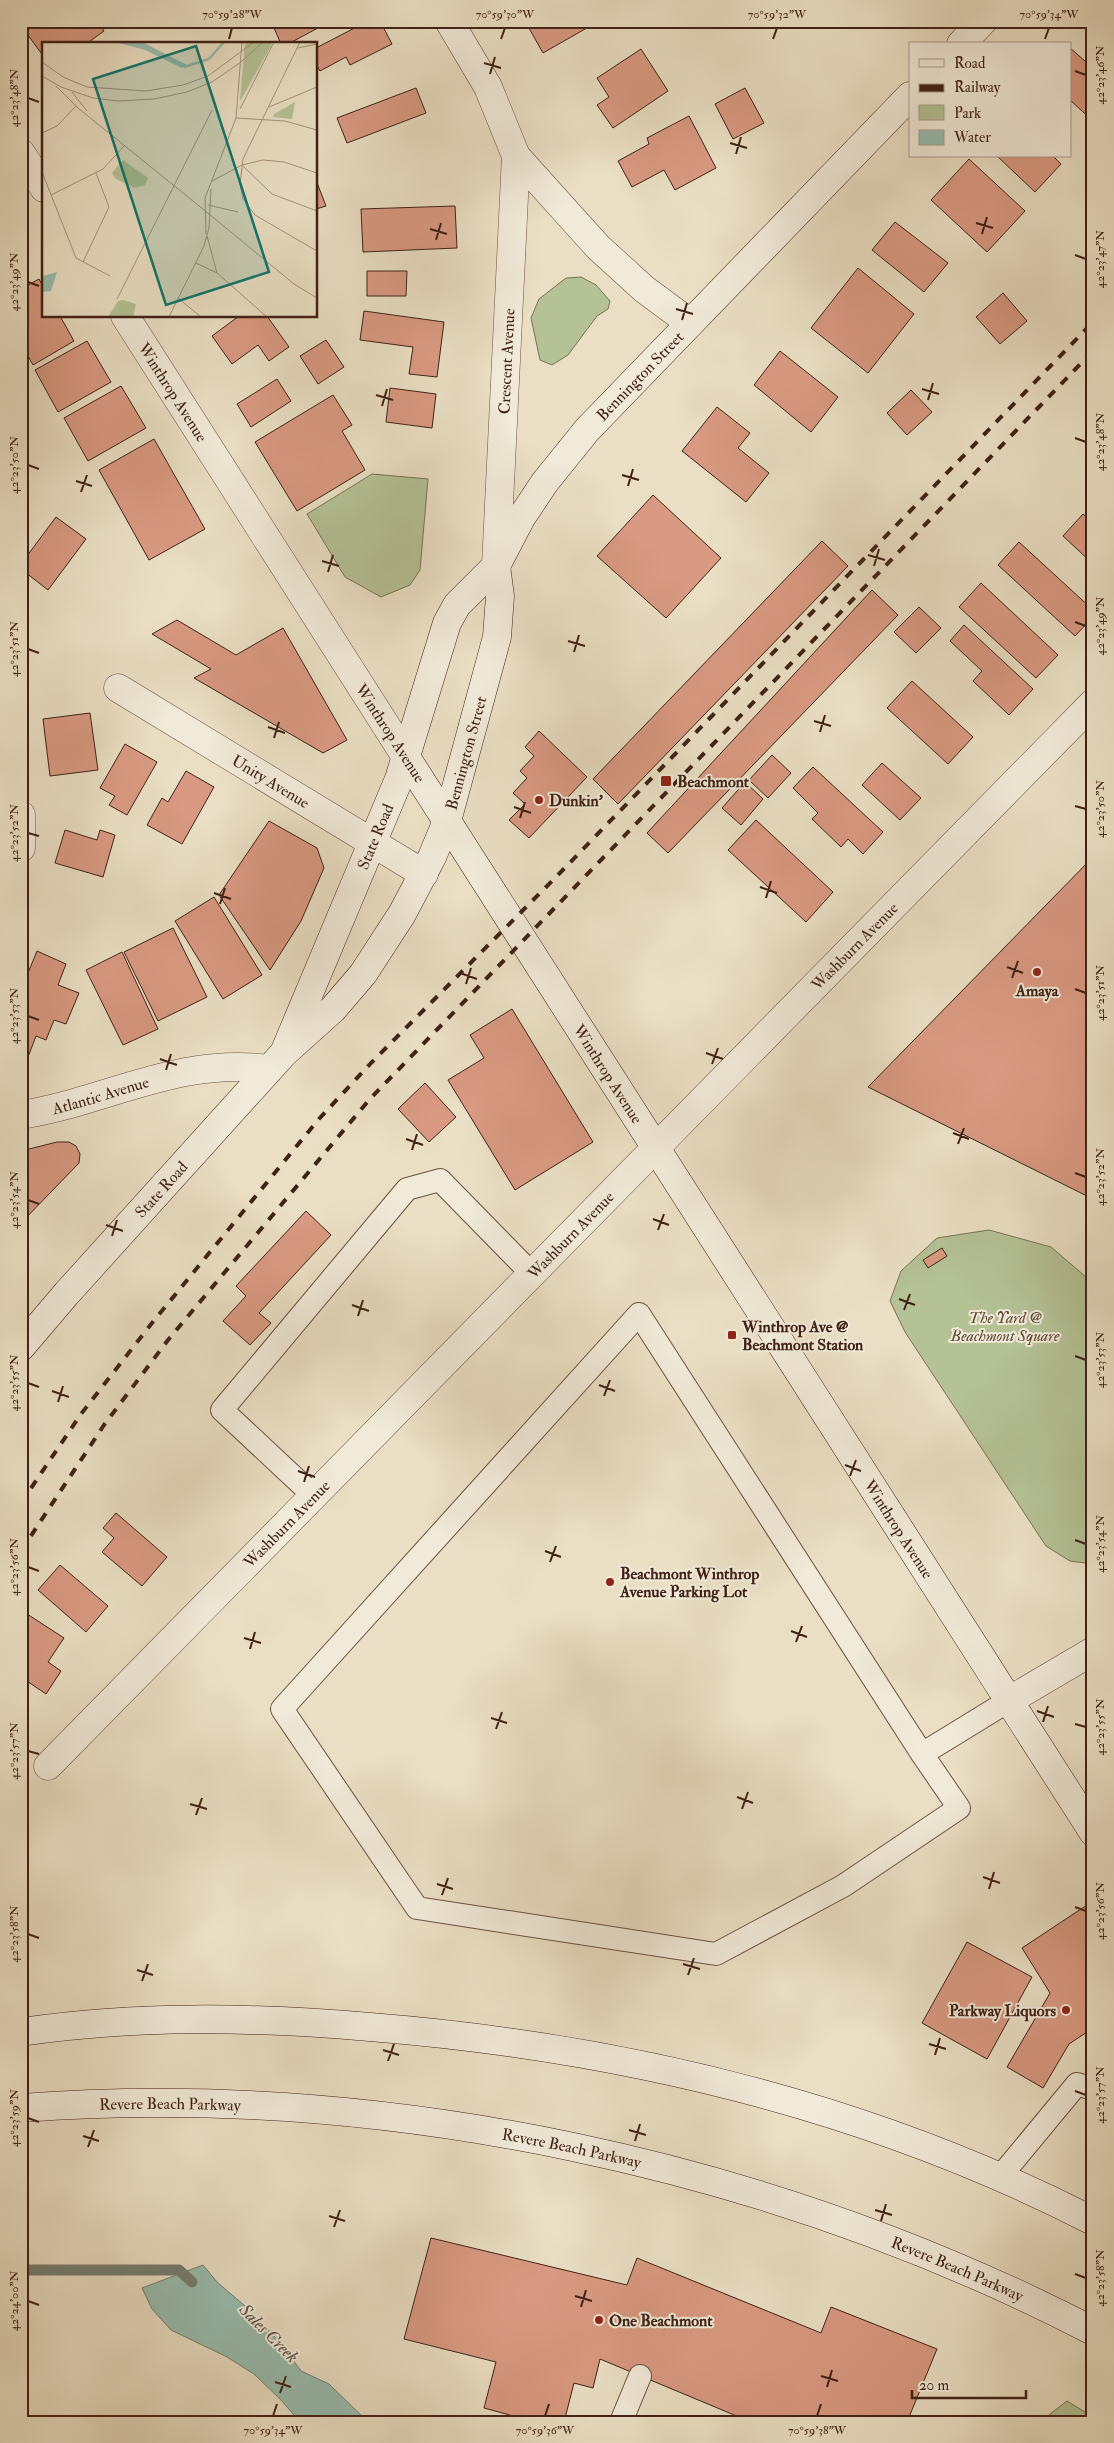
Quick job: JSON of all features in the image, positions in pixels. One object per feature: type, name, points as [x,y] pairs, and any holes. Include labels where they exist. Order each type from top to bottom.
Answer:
[{"type":"main road","name":"Crescent Avenue","points":[[449,21],[488,86],[516,156],[598,247],[644,289],[690,324]]},
{"type":"main road","name":"Bennington Street","points":[[406,758],[447,623],[457,605],[496,566],[521,518],[557,465],[587,430],[909,97]]},
{"type":"main road","points":[[21,153],[42,185]]},
{"type":"main road","name":"Crescent Avenue","points":[[496,566],[516,156]]},
{"type":"main road","name":"Winthrop Avenue","points":[[126,318],[1093,1832]]},
{"type":"main road","name":"Bennington Street","points":[[447,821],[497,637],[500,596],[496,566]]},
{"type":"main road","name":"Unity Avenue","points":[[118,688],[424,874]]},
{"type":"main road","name":"Washburn Avenue","points":[[48,1766],[1093,703]]},
{"type":"main road","name":"State Road","points":[[276,1061],[372,844],[406,758]]},
{"type":"main road","points":[[21,815],[21,848]]},
{"type":"main road","name":"State Road","points":[[21,1347],[276,1061],[349,992],[394,928],[424,874],[447,821]]},
{"type":"main road","name":"Atlantic Avenue","points":[[21,1115],[82,1102],[170,1074],[276,1061]]},
{"type":"main road","points":[[1010,1700],[1093,1651]]},
{"type":"main road","points":[[21,2032],[122,2022],[230,2019],[406,2029],[542,2046],[650,2066],[773,2097],[873,2128],[1000,2176],[1093,2221]]},
{"type":"main road","name":"Revere Beach Parkway","points":[[21,2108],[143,2104],[245,2105],[348,2113],[423,2122],[591,2151],[697,2177],[836,2220],[956,2266],[1093,2331]]},
{"type":"main road","points":[[1066,2207],[1093,2217]]},
{"type":"lane","points":[[314,1496],[222,1410],[407,1190],[440,1180],[532,1274]]},
{"type":"lane","points":[[639,1314],[922,1754],[959,1808],[843,1886],[716,1954],[417,1908],[282,1709],[639,1314]]},
{"type":"lane","points":[[922,1754],[1010,1700]]},
{"type":"lane","points":[[1000,2176],[1077,2084],[1093,2089]]},
{"type":"lane","points":[[621,2422],[640,2376]]},
{"type":"green space","points":[[581,277],[596,285],[610,301],[608,309],[597,316],[568,355],[552,365],[540,360],[531,318],[539,299],[566,278]]},
{"type":"green space","points":[[372,474],[428,479],[420,570],[410,585],[381,597],[345,577],[307,514]]},
{"type":"green space","name":"The Yard @ Beachmont Square","points":[[989,1230],[1051,1247],[1093,1283],[1093,1564],[1070,1561],[1046,1546],[905,1332],[890,1301],[901,1271],[937,1238]]},
{"type":"green space","points":[[1067,2401],[1093,2417],[1093,2422],[1040,2422]]},
{"type":"water","name":"Sales Creek","points":[[203,2265],[217,2282],[245,2306],[280,2342],[301,2371],[329,2384],[368,2422],[300,2422],[281,2400],[254,2374],[227,2357],[171,2330],[152,2309],[142,2288]]},
{"type":"building","points":[[38,21],[97,21],[104,31],[89,42],[42,42],[42,54],[25,31]]},
{"type":"building","points":[[271,21],[331,21],[292,42],[280,42]]},
{"type":"building","points":[[368,21],[380,21],[392,44],[350,65],[346,57],[320,71],[318,68],[318,47]]},
{"type":"building","points":[[525,21],[599,21],[543,53]]},
{"type":"building","points":[[641,49],[668,91],[613,128],[597,105],[609,97],[597,78]]},
{"type":"building","points":[[1072,50],[1093,68],[1093,121],[1072,102]]},
{"type":"building","points":[[416,88],[426,113],[347,143],[337,118]]},
{"type":"building","points":[[745,88],[764,123],[733,139],[715,104]]},
{"type":"building","points":[[689,116],[716,168],[675,190],[664,170],[632,187],[618,161],[649,144],[647,138]]},
{"type":"building","points":[[999,158],[1055,158],[1061,164],[1035,192]]},
{"type":"building","points":[[969,159],[1025,211],[987,252],[931,200]]},
{"type":"building","points":[[318,185],[326,206],[318,208]]},
{"type":"building","points":[[455,206],[457,248],[363,252],[361,209]]},
{"type":"building","points":[[895,222],[948,263],[924,292],[872,250]]},
{"type":"building","points":[[858,268],[914,314],[868,373],[811,328]]},
{"type":"building","points":[[367,271],[407,271],[406,296],[367,296]]},
{"type":"building","points":[[39,279],[42,284],[42,318],[61,318],[74,341],[33,365],[21,343],[21,289]]},
{"type":"building","points":[[1003,293],[1027,321],[1000,344],[976,317]]},
{"type":"building","points":[[364,311],[444,322],[437,377],[409,374],[413,347],[360,340]]},
{"type":"building","points":[[236,318],[268,318],[289,347],[269,361],[258,345],[232,364],[212,336]]},
{"type":"building","points":[[326,340],[344,367],[318,384],[300,356]]},
{"type":"building","points":[[87,341],[111,382],[58,412],[35,370]]},
{"type":"building","points":[[780,351],[838,397],[811,432],[754,385]]},
{"type":"building","points":[[277,379],[291,401],[251,427],[237,404]]},
{"type":"building","points":[[121,386],[146,428],[88,461],[64,418]]},
{"type":"building","points":[[390,388],[436,394],[432,428],[386,422]]},
{"type":"building","points":[[911,390],[932,412],[907,435],[887,413]]},
{"type":"building","points":[[333,395],[352,425],[342,431],[365,470],[297,511],[255,442]]},
{"type":"building","points":[[717,407],[750,433],[738,448],[769,473],[746,502],[682,451]]},
{"type":"building","points":[[154,439],[205,529],[149,560],[99,470]]},
{"type":"building","points":[[653,495],[721,558],[666,618],[597,556]]},
{"type":"building","points":[[1083,514],[1093,523],[1093,564],[1063,536]]},
{"type":"building","points":[[56,517],[86,539],[48,590],[21,569],[21,564]]},
{"type":"building","points":[[822,541],[848,566],[618,804],[593,779]]},
{"type":"building","points":[[1019,542],[1093,610],[1093,617],[1075,636],[998,565]]},
{"type":"building","points":[[981,583],[1058,655],[1036,678],[959,607]]},
{"type":"building","points":[[872,590],[898,615],[668,853],[647,833]]},
{"type":"building","points":[[919,607],[941,628],[916,653],[894,632]]},
{"type":"building","points":[[177,620],[236,655],[283,628],[347,740],[323,753],[194,678],[211,669],[152,634]]},
{"type":"building","points":[[964,625],[1033,689],[1009,715],[973,681],[982,671],[950,641]]},
{"type":"building","points":[[912,681],[973,737],[948,764],[887,708]]},
{"type":"building","points":[[90,713],[98,770],[50,776],[43,719]]},
{"type":"building","points":[[539,731],[587,777],[529,838],[509,820],[525,804],[513,793],[527,778],[520,771],[534,756],[525,747]]},
{"type":"building","points":[[125,744],[157,762],[127,815],[109,805],[115,796],[100,788]]},
{"type":"building","points":[[772,755],[791,773],[768,798],[749,780]]},
{"type":"building","points":[[882,763],[921,798],[900,820],[862,785]]},
{"type":"building","points":[[813,767],[883,832],[863,854],[848,839],[841,847],[812,819],[818,813],[793,788]]},
{"type":"building","points":[[186,771],[214,787],[182,844],[147,825],[162,798],[168,802]]},
{"type":"building","points":[[745,782],[763,799],[741,825],[722,808]]},
{"type":"building","points":[[756,820],[833,892],[806,922],[728,850]]},
{"type":"building","points":[[269,821],[317,848],[324,868],[301,921],[270,970],[219,895]]},
{"type":"building","points":[[65,830],[97,840],[100,830],[115,835],[103,877],[55,863]]},
{"type":"building","name":"Amaya","points":[[1093,857],[1093,1199],[868,1087]]},
{"type":"building","points":[[214,897],[262,975],[223,999],[175,921]]},
{"type":"building","points":[[173,928],[207,997],[158,1021],[124,952]]},
{"type":"building","points":[[37,951],[66,964],[58,985],[79,993],[66,1024],[54,1020],[46,1040],[36,1036],[28,1057],[21,1055],[21,990]]},
{"type":"building","points":[[122,952],[158,1029],[123,1045],[86,970]]},
{"type":"building","points":[[512,1009],[593,1142],[515,1190],[448,1080],[484,1058],[470,1035]]},
{"type":"building","points":[[425,1083],[456,1117],[429,1142],[398,1109]]},
{"type":"building","points":[[57,1142],[69,1142],[76,1146],[80,1154],[79,1163],[21,1223],[21,1151]]},
{"type":"building","points":[[306,1211],[331,1235],[259,1313],[271,1323],[250,1345],[223,1321],[246,1296],[236,1286]]},
{"type":"building","points":[[942,1248],[947,1256],[928,1268],[923,1260]]},
{"type":"building","points":[[116,1513],[167,1557],[142,1586],[102,1552],[114,1538],[103,1528]]},
{"type":"building","points":[[60,1565],[108,1606],[86,1632],[38,1590]]},
{"type":"building","points":[[24,1612],[64,1638],[48,1662],[61,1671],[46,1694],[21,1677],[21,1616]]},
{"type":"building","name":"Parkway Liquors","points":[[1087,1905],[1093,1914],[1093,2028],[1069,2044],[1043,2088],[1007,2067],[1050,1993],[1022,1948]]},
{"type":"building","points":[[967,1942],[1032,1977],[987,2059],[922,2023]]},
{"type":"building","name":"One Beachmont","points":[[431,2238],[627,2285],[637,2258],[821,2333],[831,2307],[937,2349],[907,2422],[751,2422],[600,2359],[593,2388],[574,2383],[564,2422],[535,2422],[484,2408],[496,2362],[404,2339]]},
{"type":"waterway","points":[[21,2270],[179,2270],[192,2282]]},
{"type":"railway","points":[[21,1503],[81,1414],[152,1323],[318,1120],[371,1063],[557,876],[1093,322]]},
{"type":"railway","points":[[21,1551],[104,1425],[168,1340],[369,1100],[1093,351]]},
{"type":"place","name":"Beachmont","points":[[666,781]]},
{"type":"place","name":"Dunkin'","points":[[539,800]]},
{"type":"place","name":"Amaya","points":[[1037,972]]},
{"type":"place","name":"Winthrop Ave @ Beachmont Station","points":[[732,1335]]},
{"type":"place","name":"Beachmont Winthrop Avenue Parking Lot","points":[[610,1582]]},
{"type":"place","name":"Parkway Liquors","points":[[1066,2010]]},
{"type":"place","name":"One Beachmont","points":[[599,2320]]}]
